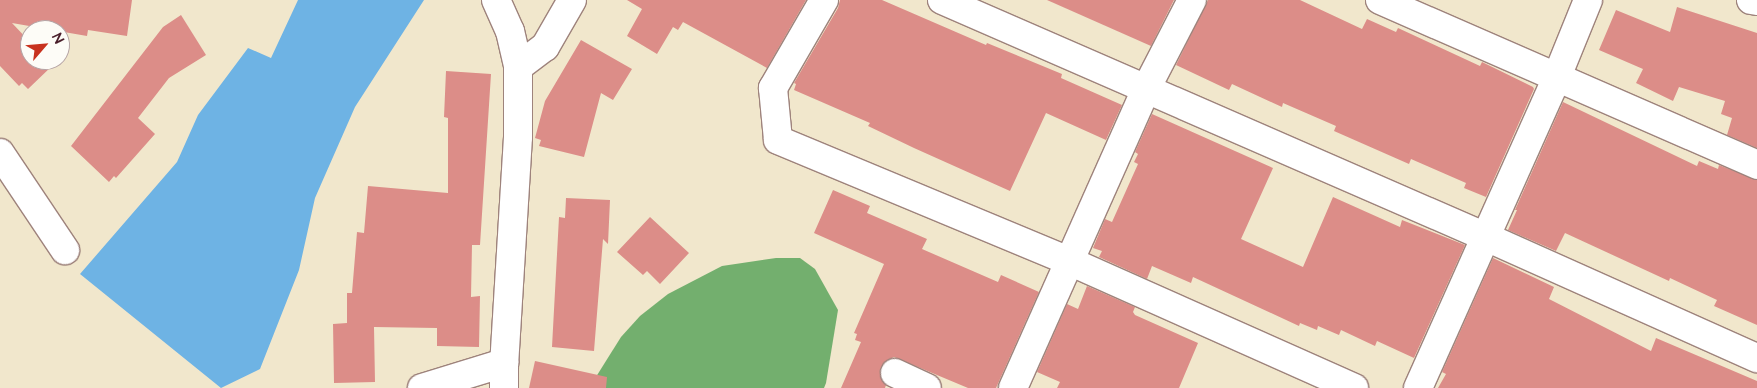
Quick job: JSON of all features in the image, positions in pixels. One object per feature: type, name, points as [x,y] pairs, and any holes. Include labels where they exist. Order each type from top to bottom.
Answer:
[{"type":"street","points":[[422,388],[504,376],[518,137],[518,67],[510,31],[496,0]]},
{"type":"street","points":[[518,67],[545,47],[572,0]]},
{"type":"street","points":[[824,0],[773,88],[778,140],[1069,261],[1354,388]]},
{"type":"street","points":[[942,0],[1486,237],[1757,358]]},
{"type":"street","points":[[1014,388],[1146,89],[1192,0]]},
{"type":"street","points":[[1380,0],[1556,79],[1757,165]]},
{"type":"street","points":[[1418,388],[1556,79],[1588,0]]},
{"type":"street","points":[[1750,0],[1757,0]]},
{"type":"street","points":[[0,153],[66,250]]},
{"type":"street","points":[[895,373],[927,388]]},
{"type":"green space","points":[[776,258],[800,258],[815,269],[838,310],[824,388],[589,388],[621,337],[640,316],[668,294],[722,266]]},
{"type":"water","points":[[298,0],[424,0],[355,107],[315,198],[299,270],[260,369],[221,388],[80,274],[177,162],[198,115],[248,48],[271,58]]},
{"type":"building","points":[[0,0],[132,0],[127,36],[88,30],[87,36],[70,33],[70,20],[20,20],[20,24],[12,23],[20,31],[20,70],[48,70],[28,89],[22,83],[19,86],[0,66]]},
{"type":"building","points":[[627,0],[806,0],[767,68],[683,22],[678,30],[673,27],[657,54],[627,36],[642,9]]},
{"type":"building","points":[[840,0],[882,0],[986,45],[987,43],[1062,74],[1061,78],[1122,105],[1106,140],[1046,113],[1010,191],[868,126],[870,123],[794,90],[796,84],[794,83],[838,8]]},
{"type":"building","points":[[1047,0],[1174,0],[1151,46]]},
{"type":"building","points":[[1208,0],[1300,0],[1362,29],[1367,19],[1396,32],[1398,28],[1480,66],[1482,62],[1533,87],[1534,89],[1486,197],[1464,188],[1466,183],[1411,159],[1409,164],[1334,131],[1336,126],[1283,103],[1282,107],[1232,84],[1229,90],[1176,65]]},
{"type":"building","points":[[1677,7],[1757,33],[1757,148],[1727,135],[1732,118],[1721,114],[1725,101],[1679,87],[1673,101],[1636,83],[1643,69],[1599,50],[1616,10],[1670,32]]},
{"type":"building","points":[[181,15],[206,55],[169,78],[138,118],[155,134],[116,178],[114,176],[109,182],[71,146],[163,27]]},
{"type":"building","points":[[581,40],[632,69],[613,100],[601,93],[584,157],[539,146],[541,140],[535,138],[545,101]]},
{"type":"building","points":[[446,71],[491,74],[480,245],[472,245],[471,297],[480,296],[479,347],[437,346],[437,328],[374,327],[375,382],[334,383],[333,324],[347,323],[347,293],[352,293],[357,232],[364,233],[368,186],[448,193],[448,118],[444,117]]},
{"type":"building","points":[[1563,102],[1697,166],[1699,161],[1718,169],[1719,165],[1757,180],[1757,325],[1714,306],[1717,300],[1670,278],[1669,281],[1565,233],[1556,251],[1508,230]]},
{"type":"building","points":[[1152,114],[1273,168],[1241,239],[1303,267],[1333,197],[1400,227],[1402,220],[1465,245],[1414,358],[1377,341],[1375,346],[1341,330],[1339,335],[1318,326],[1317,330],[1300,323],[1299,326],[1193,277],[1191,283],[1152,266],[1147,279],[1099,257],[1102,251],[1093,248],[1105,219],[1112,222],[1138,164],[1134,162],[1138,154],[1135,152]]},
{"type":"building","points":[[833,190],[870,206],[867,213],[927,239],[922,249],[998,282],[1001,275],[1039,292],[996,388],[968,388],[894,357],[886,361],[881,367],[880,375],[886,385],[885,388],[841,388],[861,342],[855,340],[857,334],[854,333],[884,264],[814,233]]},
{"type":"building","points":[[566,198],[610,200],[608,244],[603,239],[594,351],[552,347],[559,217],[565,218]]},
{"type":"building","points":[[650,217],[689,253],[660,284],[647,271],[643,275],[617,252]]},
{"type":"building","points":[[1493,258],[1554,287],[1549,299],[1651,351],[1656,338],[1757,381],[1757,388],[1438,388],[1446,374],[1442,372]]},
{"type":"building","points":[[1087,286],[1135,307],[1133,312],[1135,315],[1198,343],[1179,388],[1057,388],[1060,382],[1037,372],[1067,304],[1078,309]]},
{"type":"building","points":[[535,361],[607,377],[606,388],[529,388]]}]
